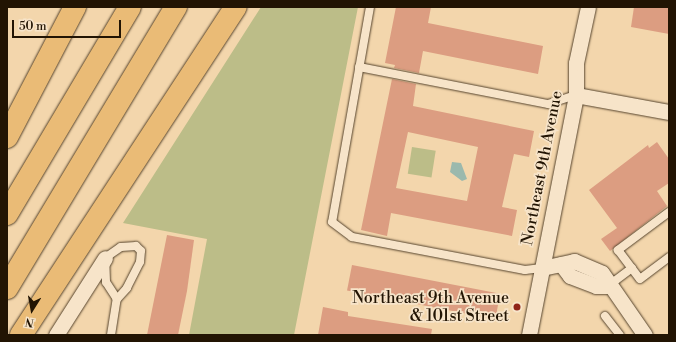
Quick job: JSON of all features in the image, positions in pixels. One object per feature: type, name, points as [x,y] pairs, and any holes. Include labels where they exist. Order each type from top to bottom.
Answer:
[{"type":"highway","points":[[7,137],[75,7]]},
{"type":"highway","points":[[7,214],[130,7]]},
{"type":"highway","points":[[7,288],[176,7]]},
{"type":"highway","points":[[21,335],[236,7]]},
{"type":"street","name":"Northeast 9th Avenue","points":[[529,335],[576,95],[576,63],[588,7]]},
{"type":"street","points":[[576,95],[669,112]]},
{"type":"street","points":[[56,335],[105,258]]},
{"type":"street","points":[[542,268],[561,264],[570,276],[596,286],[608,286],[645,335]]},
{"type":"lane","points":[[370,7],[332,222],[352,237],[525,270],[542,268]]},
{"type":"lane","points":[[359,67],[548,104],[576,95]]},
{"type":"lane","points":[[669,212],[618,250],[640,279],[669,257]]},
{"type":"lane","points":[[111,335],[117,299],[135,273],[141,251],[130,245],[105,258],[106,282],[117,299]]},
{"type":"lane","points":[[608,286],[632,268]]},
{"type":"lane","points":[[606,316],[620,335]]},
{"type":"green space","points":[[261,7],[358,7],[294,335],[189,335],[207,239],[123,223]]},
{"type":"green space","points":[[412,147],[436,151],[431,177],[408,174]]},
{"type":"shaded area","points":[[452,162],[461,163],[467,179],[462,181],[450,172]]},
{"type":"building","points":[[396,7],[431,7],[428,23],[543,46],[538,74],[423,51],[419,73],[394,68],[395,65],[385,63]]},
{"type":"building","points":[[634,7],[669,7],[669,34],[631,27]]},
{"type":"building","points":[[392,79],[416,84],[413,106],[534,131],[529,157],[514,154],[502,207],[517,210],[512,236],[391,213],[387,236],[361,230]],"holes":[[[408,132],[478,147],[467,201],[396,188]]]},
{"type":"building","points":[[657,142],[669,159],[669,183],[657,191],[667,206],[610,251],[601,239],[617,228],[589,190],[648,145],[649,148]]},
{"type":"building","points":[[167,235],[194,240],[187,291],[178,335],[147,335]]},
{"type":"building","points":[[352,265],[500,294],[495,319],[347,291]]},
{"type":"building","points":[[323,307],[348,312],[348,316],[432,329],[431,335],[318,335]]},
{"type":"place","name":"Northeast 9th Avenue & 101st Street","points":[[517,307]]}]
